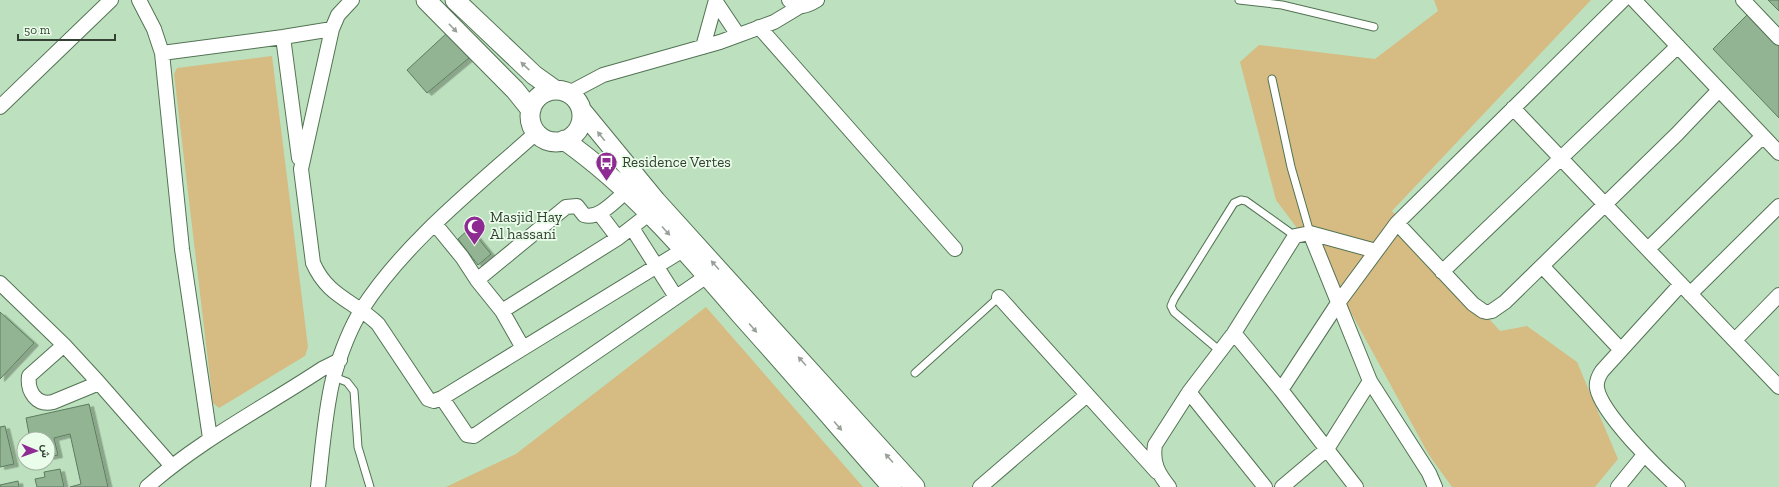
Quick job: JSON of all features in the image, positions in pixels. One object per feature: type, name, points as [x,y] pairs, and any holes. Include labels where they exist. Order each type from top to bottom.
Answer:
[{"type":"street","points":[[0,107],[111,0]]},
{"type":"street","points":[[139,0],[154,29],[162,53],[182,249],[210,438]]},
{"type":"street","points":[[301,169],[332,29],[338,15],[352,0]]},
{"type":"street","points":[[426,0],[515,90],[531,110]]},
{"type":"street","points":[[455,0],[534,75],[575,98],[582,111],[656,201],[915,487]]},
{"type":"street","points":[[582,111],[580,126],[571,137],[564,140],[549,140],[536,132],[531,122],[531,110],[533,104],[543,94],[562,92],[603,75],[704,47],[774,22],[794,3],[808,5],[817,0]]},
{"type":"street","points":[[1281,390],[1338,303],[1397,223],[1623,0]]},
{"type":"street","points":[[1634,0],[1779,154]]},
{"type":"street","points":[[1743,0],[1779,38]]},
{"type":"street","points":[[704,47],[716,1]]},
{"type":"street","points":[[716,1],[738,35]]},
{"type":"street","points":[[759,27],[954,249]]},
{"type":"street","points":[[162,53],[332,29]]},
{"type":"street","points":[[283,37],[313,263],[318,275],[326,285],[336,294],[361,310],[378,324],[428,399],[434,401],[442,398],[683,250]]},
{"type":"street","points":[[1442,272],[1678,46]]},
{"type":"street","points":[[1397,223],[1473,304],[1483,312],[1492,311],[1505,302],[1543,267],[1677,134],[1719,90]]},
{"type":"street","points":[[1513,108],[1779,387]]},
{"type":"street","points":[[318,487],[331,389],[346,340],[361,310],[381,282],[435,224],[536,132]]},
{"type":"street","points":[[1648,249],[1763,136]]},
{"type":"street","points":[[564,140],[589,157],[650,213],[892,487]]},
{"type":"street","points":[[477,280],[566,208],[577,206],[584,215],[589,217],[599,213],[627,191]]},
{"type":"street","points":[[1678,487],[1644,455],[1601,400],[1596,387],[1598,378],[1602,371],[1621,350],[1686,289],[1779,206]]},
{"type":"street","points":[[599,213],[618,238]]},
{"type":"street","points":[[502,311],[618,238],[650,213]]},
{"type":"street","points":[[435,224],[462,257],[477,280],[502,311],[522,348]]},
{"type":"street","points":[[632,228],[676,297]]},
{"type":"street","points":[[1310,233],[1370,382],[1429,473],[1435,487]]},
{"type":"street","points":[[1158,473],[1154,453],[1155,445],[1189,392],[1234,333],[1295,236],[1310,233],[1376,251]]},
{"type":"street","points":[[1543,267],[1621,350]]},
{"type":"street","points":[[442,398],[467,435],[474,436],[707,276]]},
{"type":"street","points":[[0,283],[64,345],[171,465]]},
{"type":"street","points":[[1734,340],[1779,295]]},
{"type":"street","points":[[999,297],[1169,487]]},
{"type":"street","points":[[1234,333],[1281,390],[1356,487]]},
{"type":"street","points":[[64,345],[29,376],[28,382],[30,392],[36,399],[47,404],[99,383]]},
{"type":"street","points":[[147,487],[171,465],[210,438],[322,369],[340,360]]},
{"type":"street","points":[[1282,487],[1327,449],[1370,382]]},
{"type":"street","points":[[1189,392],[1266,487]]},
{"type":"street","points":[[980,487],[1087,395]]},
{"type":"street","points":[[1618,487],[1644,455]]},
{"type":"lane","points":[[1238,0],[1284,3],[1374,27]]},
{"type":"lane","points":[[1272,79],[1291,167],[1310,233]]},
{"type":"lane","points":[[1220,351],[1174,312],[1171,306],[1234,203],[1241,200],[1246,201],[1295,236]]},
{"type":"lane","points":[[915,373],[999,297]]},
{"type":"lane","points":[[334,377],[347,382],[354,391],[358,447],[370,487]]},
{"type":"shaded area","points":[[1434,0],[1591,0],[1392,211],[1500,331],[1527,326],[1577,362],[1618,459],[1595,487],[1452,487],[1429,455],[1326,267],[1276,200],[1240,62],[1259,45],[1375,59],[1438,11]]},
{"type":"shaded area","points":[[272,56],[308,347],[305,356],[219,408],[213,403],[174,74],[177,68]]},
{"type":"shaded area","points":[[706,307],[863,487],[446,487],[516,454]]},
{"type":"building","points":[[1768,0],[1779,0],[1779,11]]},
{"type":"building","points":[[1748,14],[1779,46],[1779,118],[1713,49]]},
{"type":"building","points":[[447,33],[469,58],[427,93],[407,70]]},
{"type":"building","name":"Masjid Hay Al hassani","points":[[470,228],[491,254],[478,265],[458,239]]},
{"type":"building","points":[[0,312],[34,343],[0,379]]},
{"type":"building","points":[[89,404],[108,487],[70,487],[81,484],[70,434],[56,438],[56,431],[28,431],[26,418]]},
{"type":"building","points":[[5,426],[14,464],[0,467],[0,427]]},
{"type":"building","points":[[60,469],[64,487],[37,487],[35,479],[45,477],[44,472],[56,471]]},
{"type":"building","points":[[18,481],[19,487],[0,487],[0,485]]},
{"type":"place","name":"Residence Vertes","points":[[607,182]]},
{"type":"place","name":"Masjid Hay Al hassani","points":[[474,246]]}]
